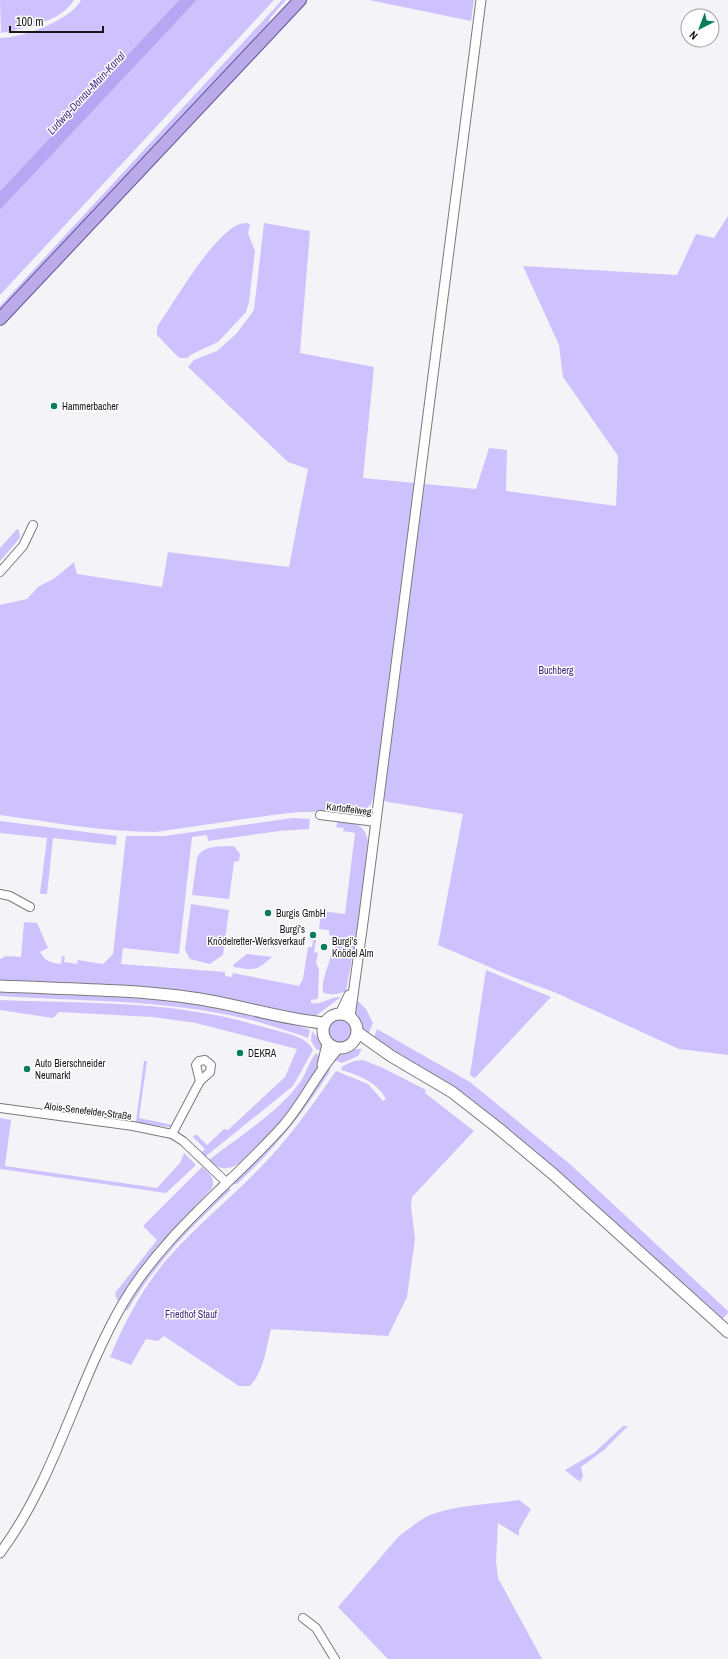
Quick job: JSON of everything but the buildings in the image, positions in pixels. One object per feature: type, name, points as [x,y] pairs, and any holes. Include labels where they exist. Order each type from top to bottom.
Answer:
[{"type":"main road","points":[[0,319],[300,0]]},
{"type":"main road","points":[[0,986],[176,996],[224,1003],[293,1018],[325,1033],[338,1049],[347,1047],[355,1037],[355,1023],[345,1015],[330,1016],[325,1033]]},
{"type":"main road","points":[[355,1037],[391,1056],[452,1092],[498,1128],[553,1174],[728,1332]]},
{"type":"street","points":[[345,1015],[354,981],[376,822],[481,0]]},
{"type":"street","points":[[0,572],[23,546],[32,526]]},
{"type":"street","name":"Kartoffelweg","points":[[320,816],[376,822]]},
{"type":"street","points":[[0,894],[10,896],[30,907]]},
{"type":"street","points":[[320,1070],[325,1033]]},
{"type":"street","points":[[0,1553],[23,1520],[40,1488],[96,1357],[129,1293],[176,1232],[283,1125],[297,1108],[320,1070],[338,1049]]},
{"type":"street","points":[[172,1134],[200,1081]]},
{"type":"street","name":"Alois-Senefelder-Straße","points":[[0,1108],[142,1128],[172,1134],[183,1141],[226,1182]]},
{"type":"street","points":[[303,1618],[316,1628],[335,1659]]},
{"type":"green space","points":[[0,0],[74,0],[68,8],[52,19],[42,23],[1,33]]},
{"type":"green space","points":[[81,0],[179,0],[0,191],[0,38],[21,35],[57,21],[76,7]]},
{"type":"green space","points":[[197,0],[274,0],[0,295],[0,210]]},
{"type":"green space","points":[[282,0],[286,0],[271,17],[268,24],[0,313],[0,306]]},
{"type":"green space","points":[[369,0],[474,0],[471,21]]},
{"type":"green space","name":"Buchberg","points":[[728,216],[728,1055],[679,1049],[554,992],[513,977],[438,945],[463,814],[388,802],[373,797],[371,804],[364,811],[300,812],[156,832],[136,832],[97,828],[0,815],[0,605],[27,599],[38,587],[55,578],[74,562],[77,574],[162,587],[168,552],[289,567],[308,469],[288,462],[188,367],[194,360],[217,351],[237,333],[254,310],[264,223],[310,231],[300,353],[374,367],[363,478],[476,489],[489,448],[507,450],[506,491],[616,506],[618,456],[563,377],[559,345],[523,266],[677,275],[696,234],[714,238]]},
{"type":"green space","points":[[248,223],[250,225],[248,233],[255,251],[249,302],[246,312],[218,342],[192,354],[187,358],[179,358],[157,335],[157,327],[191,275],[211,248],[237,225]]},
{"type":"green space","points":[[17,529],[19,530],[20,538],[0,561],[0,548]]},
{"type":"green space","points":[[293,818],[310,819],[309,829],[279,831],[208,841],[207,835],[192,837],[179,954],[123,948],[121,964],[225,972],[225,976],[232,977],[233,973],[299,986],[303,979],[308,947],[312,947],[313,940],[316,940],[314,952],[318,953],[316,963],[319,969],[318,997],[317,999],[311,1000],[311,1003],[315,1004],[341,997],[317,1015],[314,1020],[254,1004],[214,997],[0,982],[0,959],[6,956],[21,957],[24,922],[37,923],[48,948],[40,952],[44,958],[51,962],[61,964],[62,956],[65,957],[64,962],[77,964],[78,960],[103,964],[113,954],[126,836],[164,836]]},
{"type":"green space","points":[[0,821],[117,836],[116,845],[53,838],[47,894],[40,894],[47,838],[0,833]]},
{"type":"green space","points":[[338,821],[358,825],[365,831],[368,842],[359,921],[346,991],[338,994],[331,994],[323,992],[323,982],[331,954],[334,955],[336,937],[329,935],[329,930],[319,929],[321,911],[345,914],[355,833],[343,831],[344,828],[336,827]]},
{"type":"green space","points":[[231,846],[235,847],[240,854],[239,861],[234,862],[229,899],[192,895],[197,858],[200,854],[207,849]]},
{"type":"green space","points":[[191,904],[229,910],[223,955],[210,964],[190,959],[185,950]]},
{"type":"green space","points":[[247,954],[272,957],[258,968],[246,969],[234,967],[233,965]]},
{"type":"green space","points":[[486,970],[551,997],[475,1078],[470,1075]]},
{"type":"green space","points":[[0,989],[117,995],[196,1003],[273,1018],[310,1030],[308,1038],[262,1023],[230,1015],[165,1005],[0,996]]},
{"type":"green space","points":[[0,1000],[127,1004],[212,1014],[301,1038],[310,1045],[313,1050],[293,1086],[205,1157],[201,1153],[205,1149],[193,1137],[196,1134],[207,1145],[224,1129],[228,1130],[285,1077],[297,1049],[196,1023],[153,1017],[59,1012],[53,1018],[0,1010]]},
{"type":"green space","points":[[358,1001],[366,1009],[373,1023],[367,1038],[359,1026],[355,1013],[354,1003]]},
{"type":"green space","points":[[339,1020],[348,1023],[351,1032],[348,1041],[339,1044],[330,1041],[327,1032],[330,1023]]},
{"type":"green space","points":[[377,1029],[470,1082],[571,1165],[728,1311],[728,1313],[722,1319],[496,1119],[462,1092],[373,1040]]},
{"type":"green space","points":[[312,1031],[322,1043],[321,1051],[316,1049],[311,1041]]},
{"type":"green space","points":[[353,1049],[362,1049],[358,1056],[342,1063],[332,1059],[339,1054]]},
{"type":"green space","points":[[316,1053],[322,1058],[314,1074],[291,1110],[270,1135],[247,1158],[237,1165],[222,1168],[213,1164],[209,1160],[256,1125],[290,1095],[301,1081]]},
{"type":"green space","name":"Friedhof Stauf","points":[[363,1060],[383,1068],[426,1090],[425,1093],[474,1131],[412,1197],[411,1206],[415,1239],[407,1297],[388,1336],[271,1329],[261,1367],[255,1380],[250,1386],[239,1386],[164,1336],[158,1341],[146,1339],[131,1365],[110,1357],[136,1304],[161,1267],[180,1245],[279,1148],[299,1123],[336,1071],[368,1084],[383,1101],[386,1099],[378,1088],[367,1080],[341,1070],[343,1066],[354,1061]]},
{"type":"green space","points":[[144,1061],[147,1061],[139,1118],[173,1125],[170,1127],[141,1124],[136,1121]]},
{"type":"green space","points":[[328,1068],[330,1069],[329,1073],[286,1132],[237,1184],[234,1184],[233,1183]]},
{"type":"green space","points":[[0,1118],[11,1120],[5,1166],[157,1188],[180,1163],[184,1153],[196,1165],[166,1193],[0,1169]]},
{"type":"green space","points":[[202,1167],[210,1174],[213,1180],[213,1186],[161,1244],[120,1300],[117,1300],[115,1293],[157,1240],[143,1226]]},
{"type":"green space","points":[[227,1187],[231,1190],[174,1246],[149,1277],[127,1311],[126,1309],[153,1264]]},
{"type":"green space","points":[[623,1426],[628,1426],[604,1450],[581,1467],[583,1476],[580,1482],[565,1470],[594,1453]]},
{"type":"green space","points":[[519,1500],[531,1509],[519,1530],[519,1536],[498,1523],[496,1561],[498,1578],[542,1659],[388,1659],[338,1607],[399,1536],[422,1519],[451,1509]]},
{"type":"shaded area","points":[[179,0],[197,0],[0,210],[0,191]]},
{"type":"place","name":"Hammerbacher","points":[[54,406]]},
{"type":"place","name":"Burgis GmbH","points":[[268,913]]},
{"type":"place","name":"Burgi's Knödelretter-Werksverkauf","points":[[313,935]]},
{"type":"place","name":"Burgi's Knödel Alm","points":[[324,947]]},
{"type":"place","name":"DEKRA","points":[[240,1053]]},
{"type":"place","name":"Auto Bierschneider Neumarkt","points":[[27,1069]]},
{"type":"water label","name":"Ludwig-Donau-Main-Kanal","points":[[86,93]]}]
